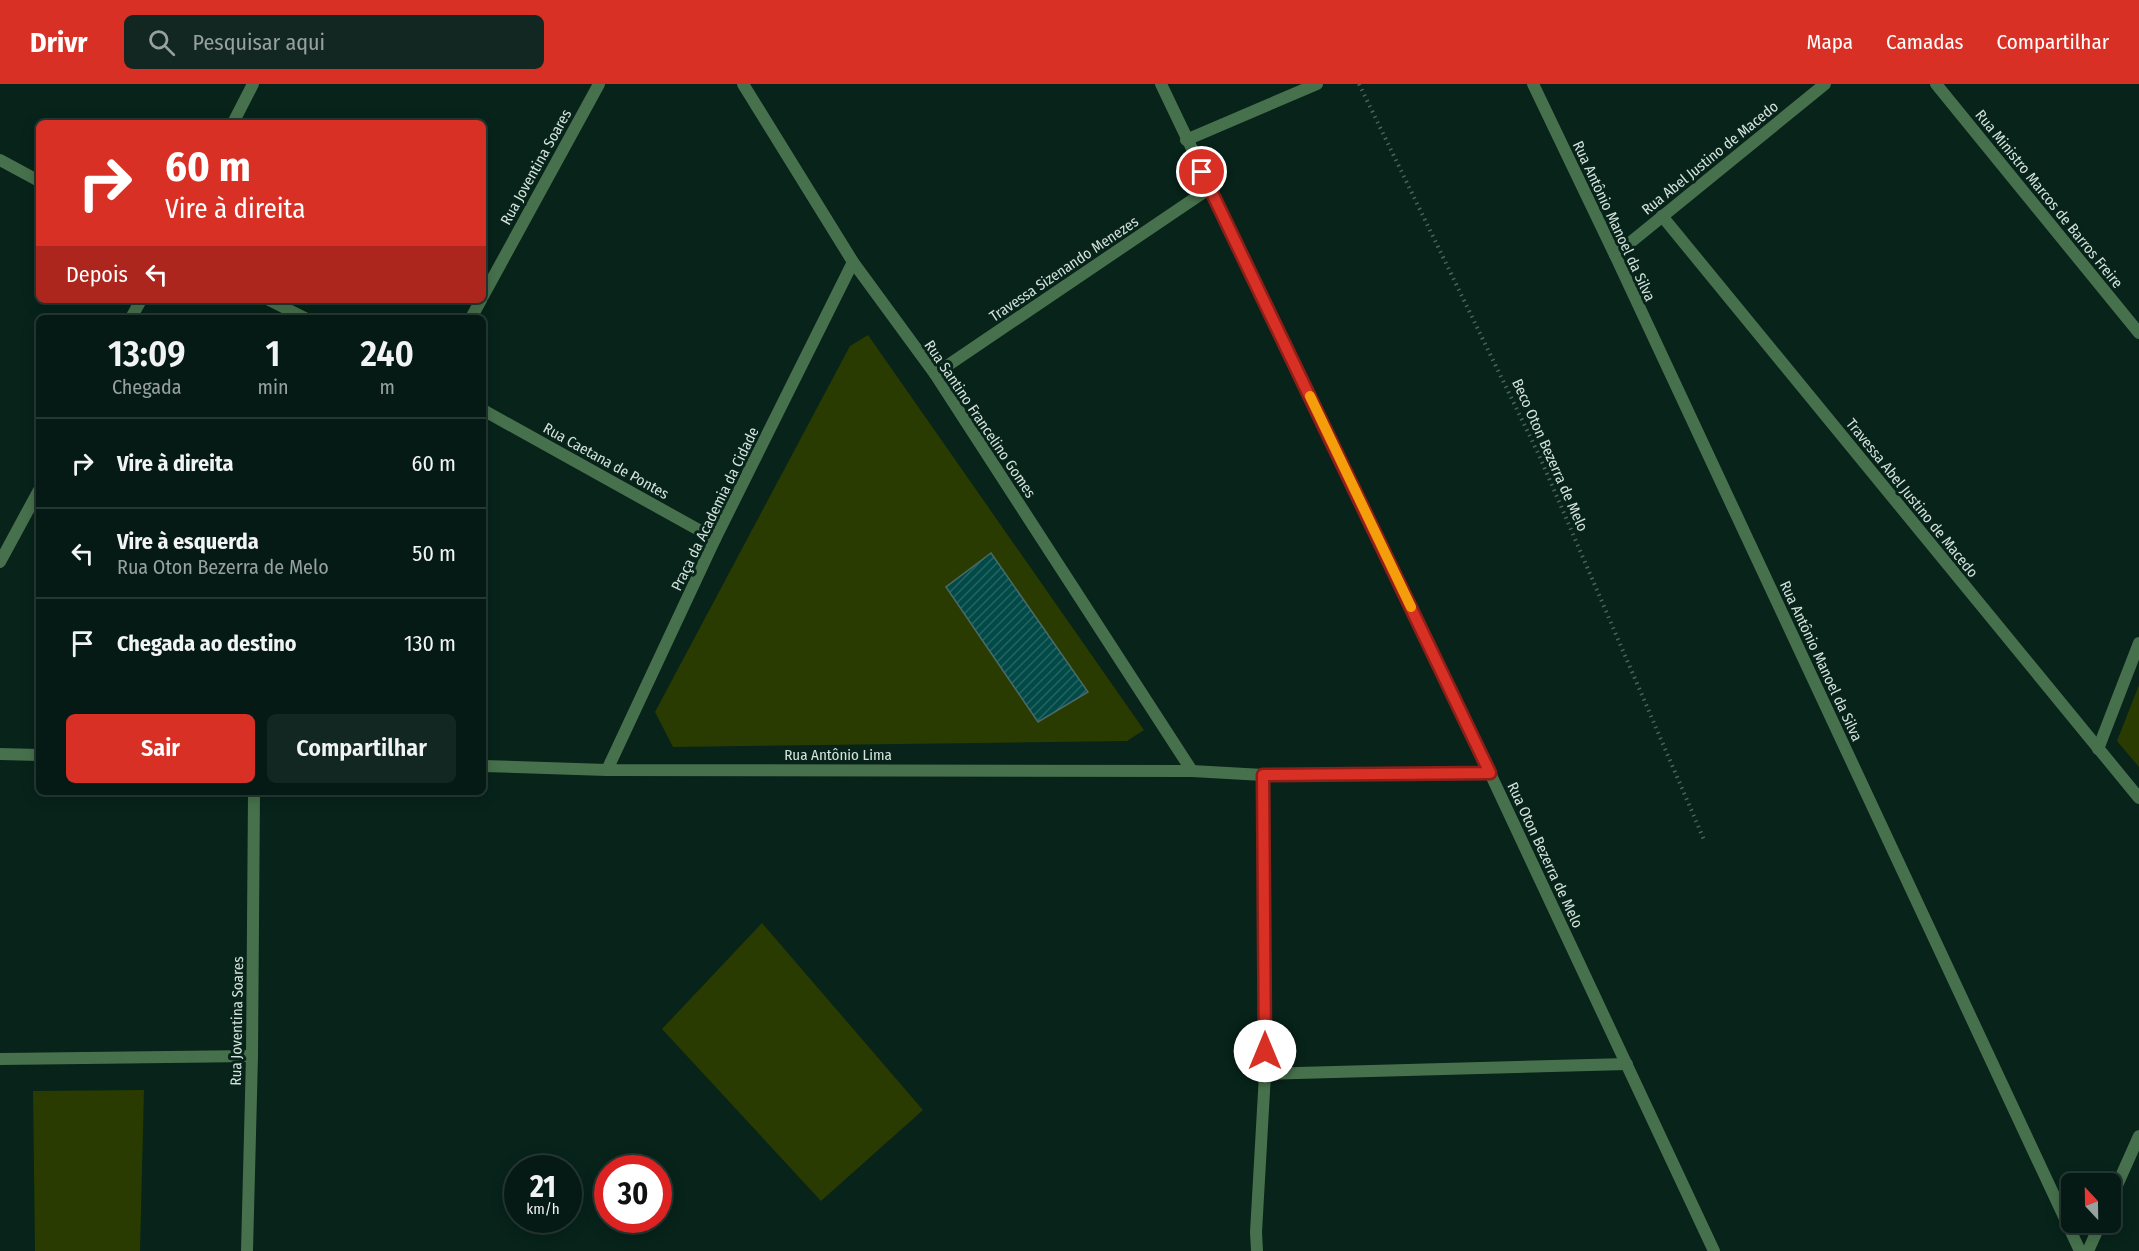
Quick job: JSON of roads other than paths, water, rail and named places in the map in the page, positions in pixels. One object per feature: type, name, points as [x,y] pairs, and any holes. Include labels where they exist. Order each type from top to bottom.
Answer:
[{"type":"street","points":[[235,120],[253,84]]},
{"type":"street","name":"Rua Joventina Soares","points":[[486,291],[599,84]]},
{"type":"street","name":"Rua Santino Francelino Gomes","points":[[743,84],[853,262],[935,374],[1192,771]]},
{"type":"street","name":"Rua Oton Bezerra de Melo","points":[[1161,84],[1490,773],[1714,1251]]},
{"type":"street","points":[[1186,140],[1317,84]]},
{"type":"street","name":"Rua Antônio Manoel da Silva","points":[[1533,84],[2080,1251]]},
{"type":"street","name":"Rua Abel Justino de Macedo","points":[[1615,255],[1825,84]]},
{"type":"street","name":"Rua Ministro Marcos de Barros Freire","points":[[1936,84],[2139,333]]},
{"type":"street","points":[[0,160],[36,179]]},
{"type":"street","name":"Travessa Sizenando Menezes","points":[[935,374],[1210,188]]},
{"type":"street","name":"Travessa Abel Justino de Macedo","points":[[1662,216],[2139,798]]},
{"type":"street","name":"Praça da Academia da Cidade","points":[[607,770],[715,539],[853,262]]},
{"type":"street","points":[[275,303],[299,315]]},
{"type":"street","name":"Rua Caetana de Pontes","points":[[486,412],[715,539]]},
{"type":"street","points":[[0,562],[36,496]]},
{"type":"street","points":[[2098,749],[2139,643]]},
{"type":"street","points":[[0,754],[36,755]]},
{"type":"street","name":"Rua Antônio Lima","points":[[486,766],[607,770],[1192,771],[1263,775],[1490,773]]},
{"type":"street","points":[[1257,1251],[1256,1232],[1265,1074],[1263,775]]},
{"type":"street","name":"Rua Joventina Soares","points":[[248,1251],[254,795]]},
{"type":"street","points":[[0,1059],[252,1056]]},
{"type":"street","points":[[1265,1074],[1627,1064]]},
{"type":"street","points":[[2121,1176],[2139,1136]]},
{"type":"street","points":[[2088,1251],[2096,1233]]}]
